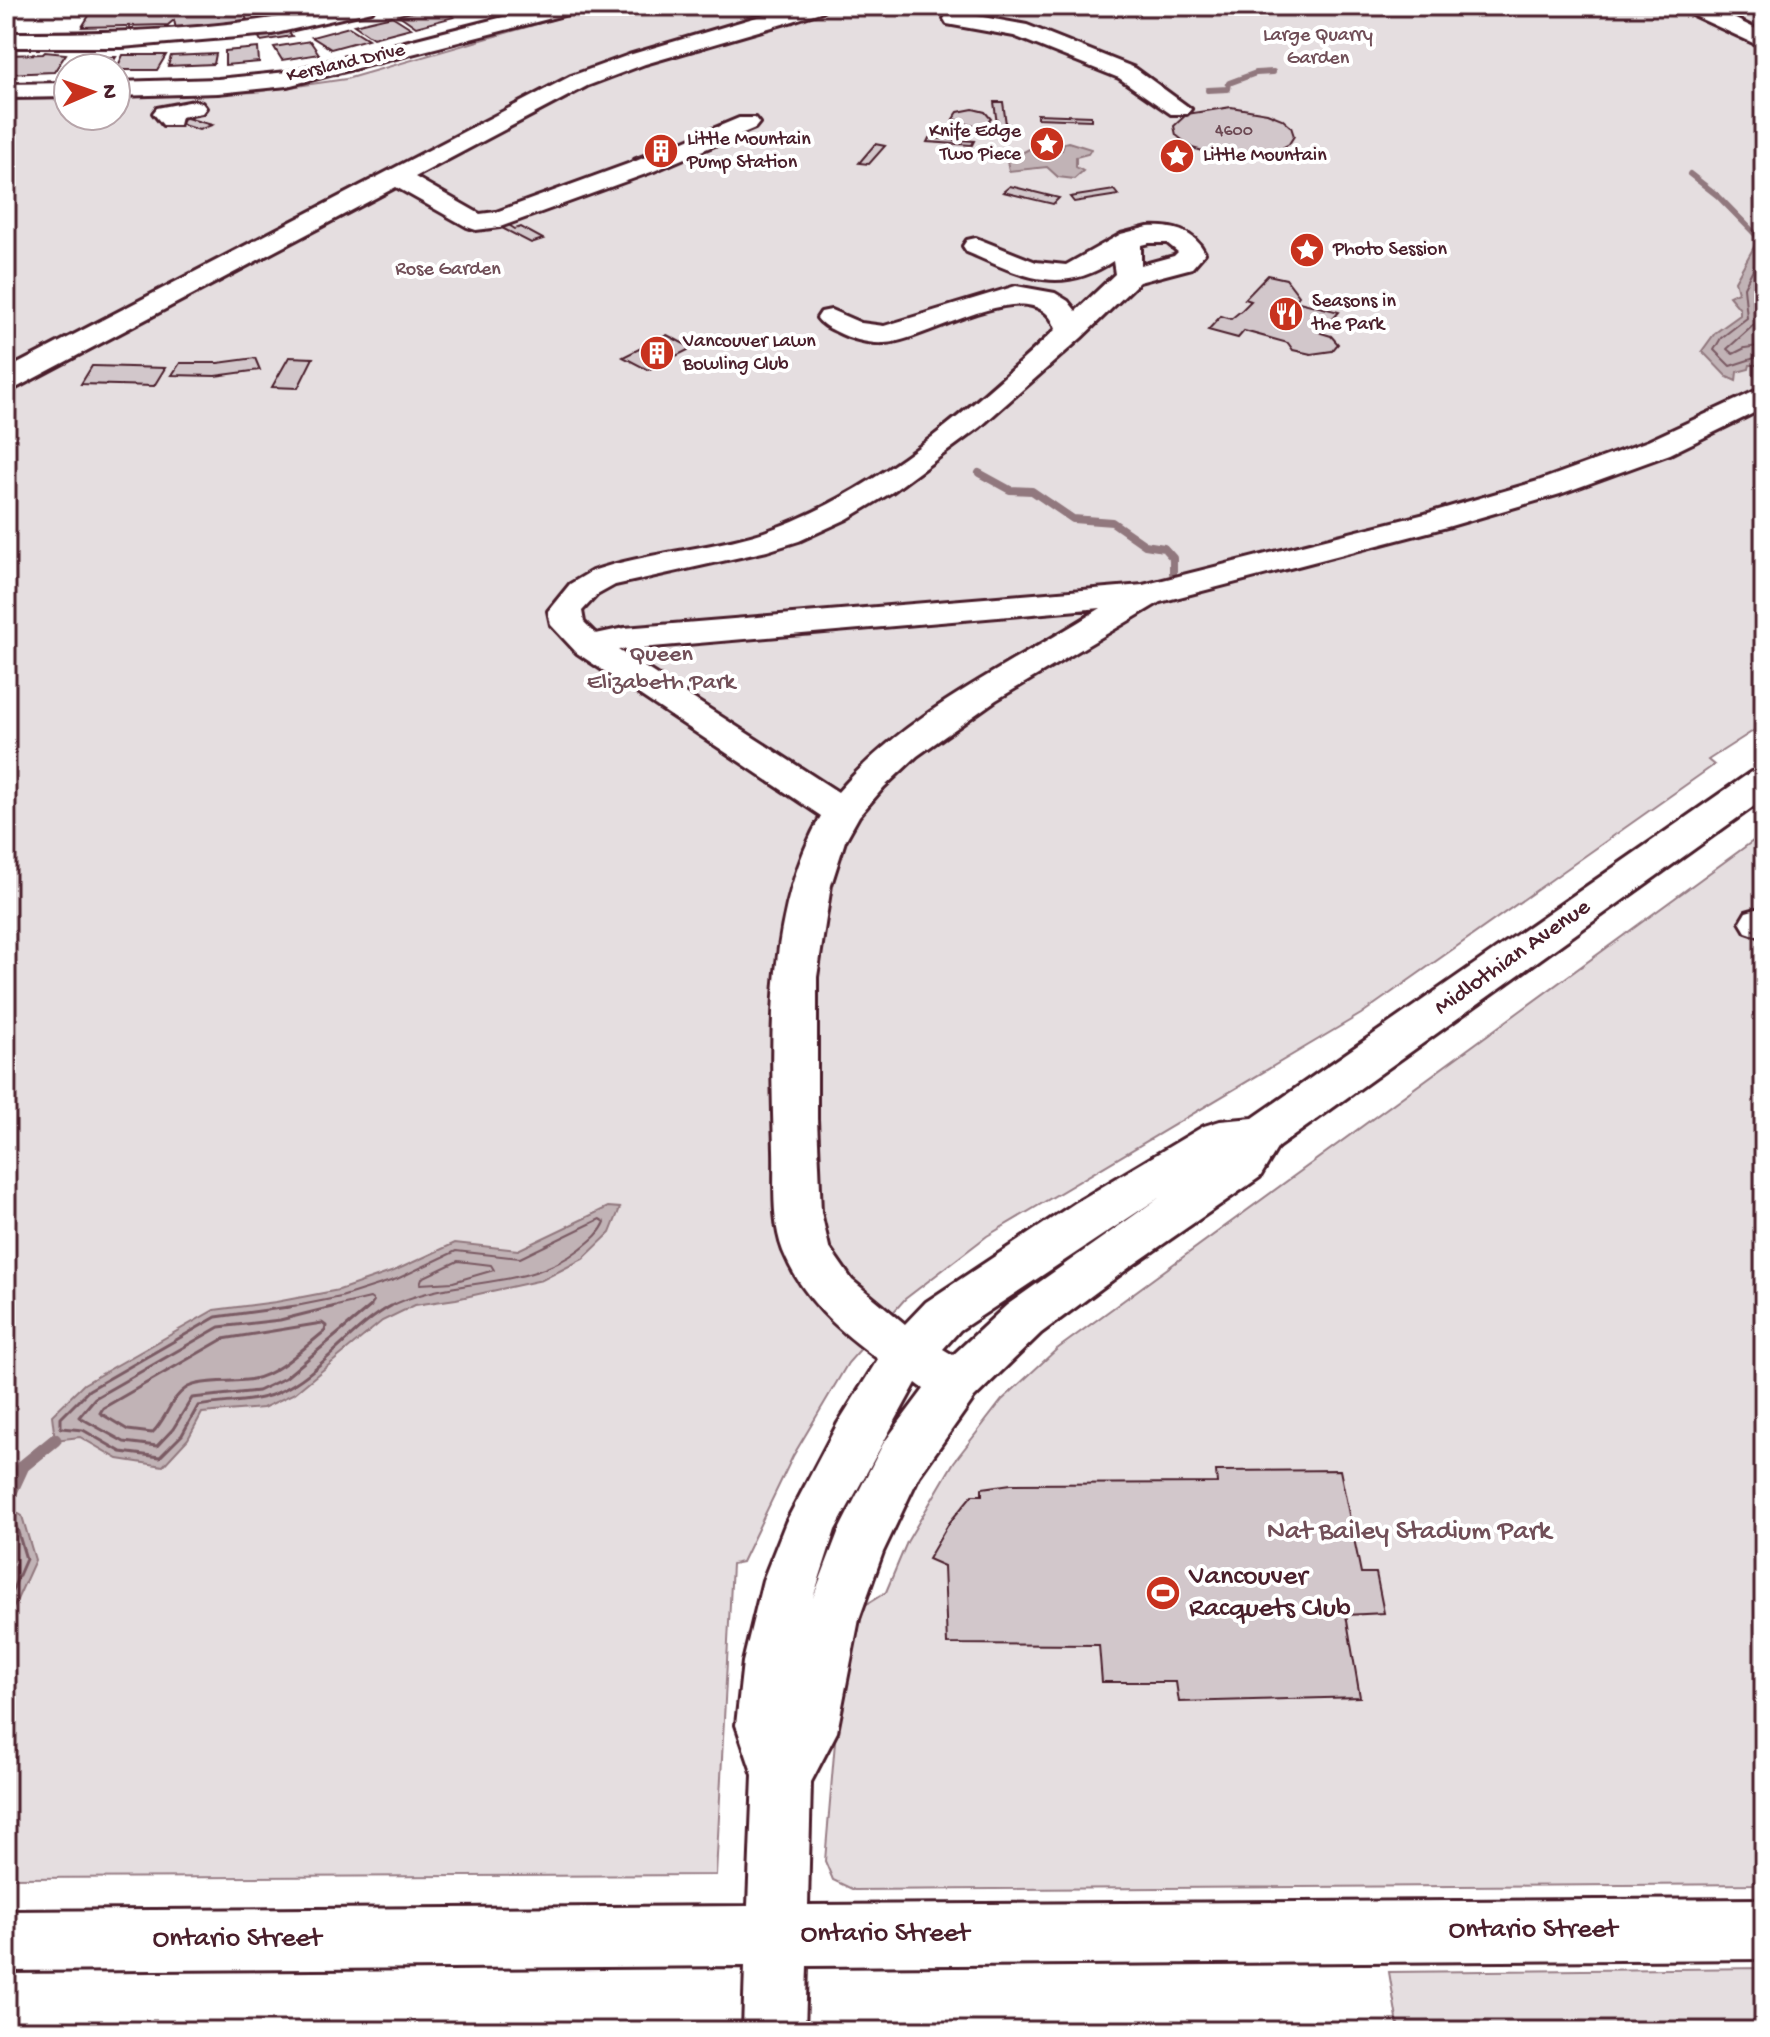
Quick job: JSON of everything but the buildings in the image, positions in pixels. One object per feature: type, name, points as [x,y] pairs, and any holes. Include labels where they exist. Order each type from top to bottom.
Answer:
[{"type":"street","points":[[6,40],[122,40],[272,27],[364,6]]},
{"type":"street","name":"Kersland Drive","points":[[132,93],[178,106],[273,80],[331,70],[535,10],[571,6]]},
{"type":"street","points":[[6,382],[603,71],[768,23],[815,6]]},
{"type":"street","points":[[1692,6],[1764,41]]},
{"type":"street","points":[[955,19],[1019,30],[1127,73],[1179,109]]},
{"type":"street","points":[[6,91],[52,90]]},
{"type":"street","points":[[397,177],[476,222],[500,219],[658,161],[747,123]]},
{"type":"street","points":[[841,812],[589,646],[568,625],[565,611],[573,599],[591,584],[626,572],[753,545],[795,531],[839,511],[974,417],[1129,276],[1183,262],[1192,253],[1187,243],[1170,236],[1148,235],[1130,240],[1079,270],[1060,273],[1029,269],[976,246]]},
{"type":"street","points":[[1129,276],[1125,250],[1130,240]]},
{"type":"street","points":[[831,318],[854,330],[885,335],[1016,294],[1033,295],[1058,306],[1066,314],[1071,332]]},
{"type":"street","points":[[589,646],[624,638],[1149,595],[1352,543],[1540,490],[1668,444],[1764,396]]},
{"type":"street","points":[[957,1383],[879,1335],[829,1285],[808,1256],[798,1212],[795,996],[802,928],[827,837],[841,812],[892,759],[987,688],[1149,595]]},
{"type":"street","name":"Midlothian Avenue","points":[[782,1775],[809,1732],[832,1619],[858,1547],[901,1460],[957,1383],[1024,1319],[1113,1253],[1244,1164],[1262,1135],[1764,781]]},
{"type":"street","points":[[774,2031],[782,1775],[764,1725],[771,1662],[790,1580],[812,1522],[856,1439],[908,1353],[943,1316],[1091,1216],[1220,1138],[1262,1135]]},
{"type":"street","name":"Ontario Street","points":[[6,1941],[1764,1929]]},
{"type":"green space","name":"Queen Elizabeth Park","points":[[600,6],[1764,6],[1764,724],[1708,760],[1714,765],[1361,1014],[987,1236],[905,1299],[848,1363],[793,1456],[742,1562],[732,1564],[716,1875],[6,1878],[6,100],[52,99],[52,132],[132,132],[132,97],[255,92],[346,79]]},
{"type":"green space","name":"Nat Bailey Stadium Park","points":[[1764,833],[1764,1884],[854,1890],[833,1880],[825,1861],[837,1718],[864,1606],[886,1592],[907,1542],[954,1462],[1002,1400],[1057,1349]]},
{"type":"green space","points":[[1764,1968],[1764,2031],[1399,2031],[1389,1972]]},
{"type":"water","points":[[1064,143],[1091,149],[1088,154],[1076,157],[1076,167],[1083,171],[1074,179],[1058,177],[1047,167],[1009,171],[1007,161],[1029,149],[1043,152],[1062,150]]},
{"type":"water","points":[[1759,238],[1764,241],[1764,360],[1759,365],[1750,365],[1749,369],[1737,372],[1736,381],[1727,377],[1702,351],[1715,333],[1740,315],[1740,309],[1729,296],[1738,292],[1735,281]]},
{"type":"water","points":[[608,1207],[620,1208],[610,1233],[583,1259],[542,1280],[415,1305],[382,1321],[295,1393],[263,1408],[202,1413],[188,1439],[163,1466],[118,1459],[80,1437],[55,1440],[52,1415],[84,1384],[214,1310],[339,1290],[394,1271],[455,1243],[518,1250]]},
{"type":"water","points":[[6,1506],[22,1516],[35,1560],[11,1613],[6,1617]]},
{"type":"waterway","points":[[1208,90],[1228,89],[1229,83],[1256,73],[1273,72]]},
{"type":"waterway","points":[[1690,174],[1718,196],[1759,238]]},
{"type":"waterway","points":[[979,473],[1010,490],[1032,491],[1073,519],[1112,522],[1145,545],[1164,548],[1173,558],[1173,573]]},
{"type":"waterway","points":[[6,1503],[23,1466],[55,1440]]},
{"type":"place","name":"Knife Edge Two Piece","points":[[1047,144]]},
{"type":"place","name":"Little Mountain Pump Station","points":[[661,151]]},
{"type":"place","name":"Little Mountain","points":[[1177,156]]},
{"type":"place","name":"Photo Session","points":[[1307,250]]},
{"type":"place","name":"Seasons in the Park","points":[[1286,314]]},
{"type":"place","name":"Vancouver Lawn Bowling Club","points":[[657,353]]},
{"type":"place","name":"Vancouver Racquets Club","points":[[1163,1593]]},
{"type":"park label","name":"Large Quarry Garden","points":[[1318,48]]},
{"type":"park label","name":"Rose Garden","points":[[448,270]]}]
